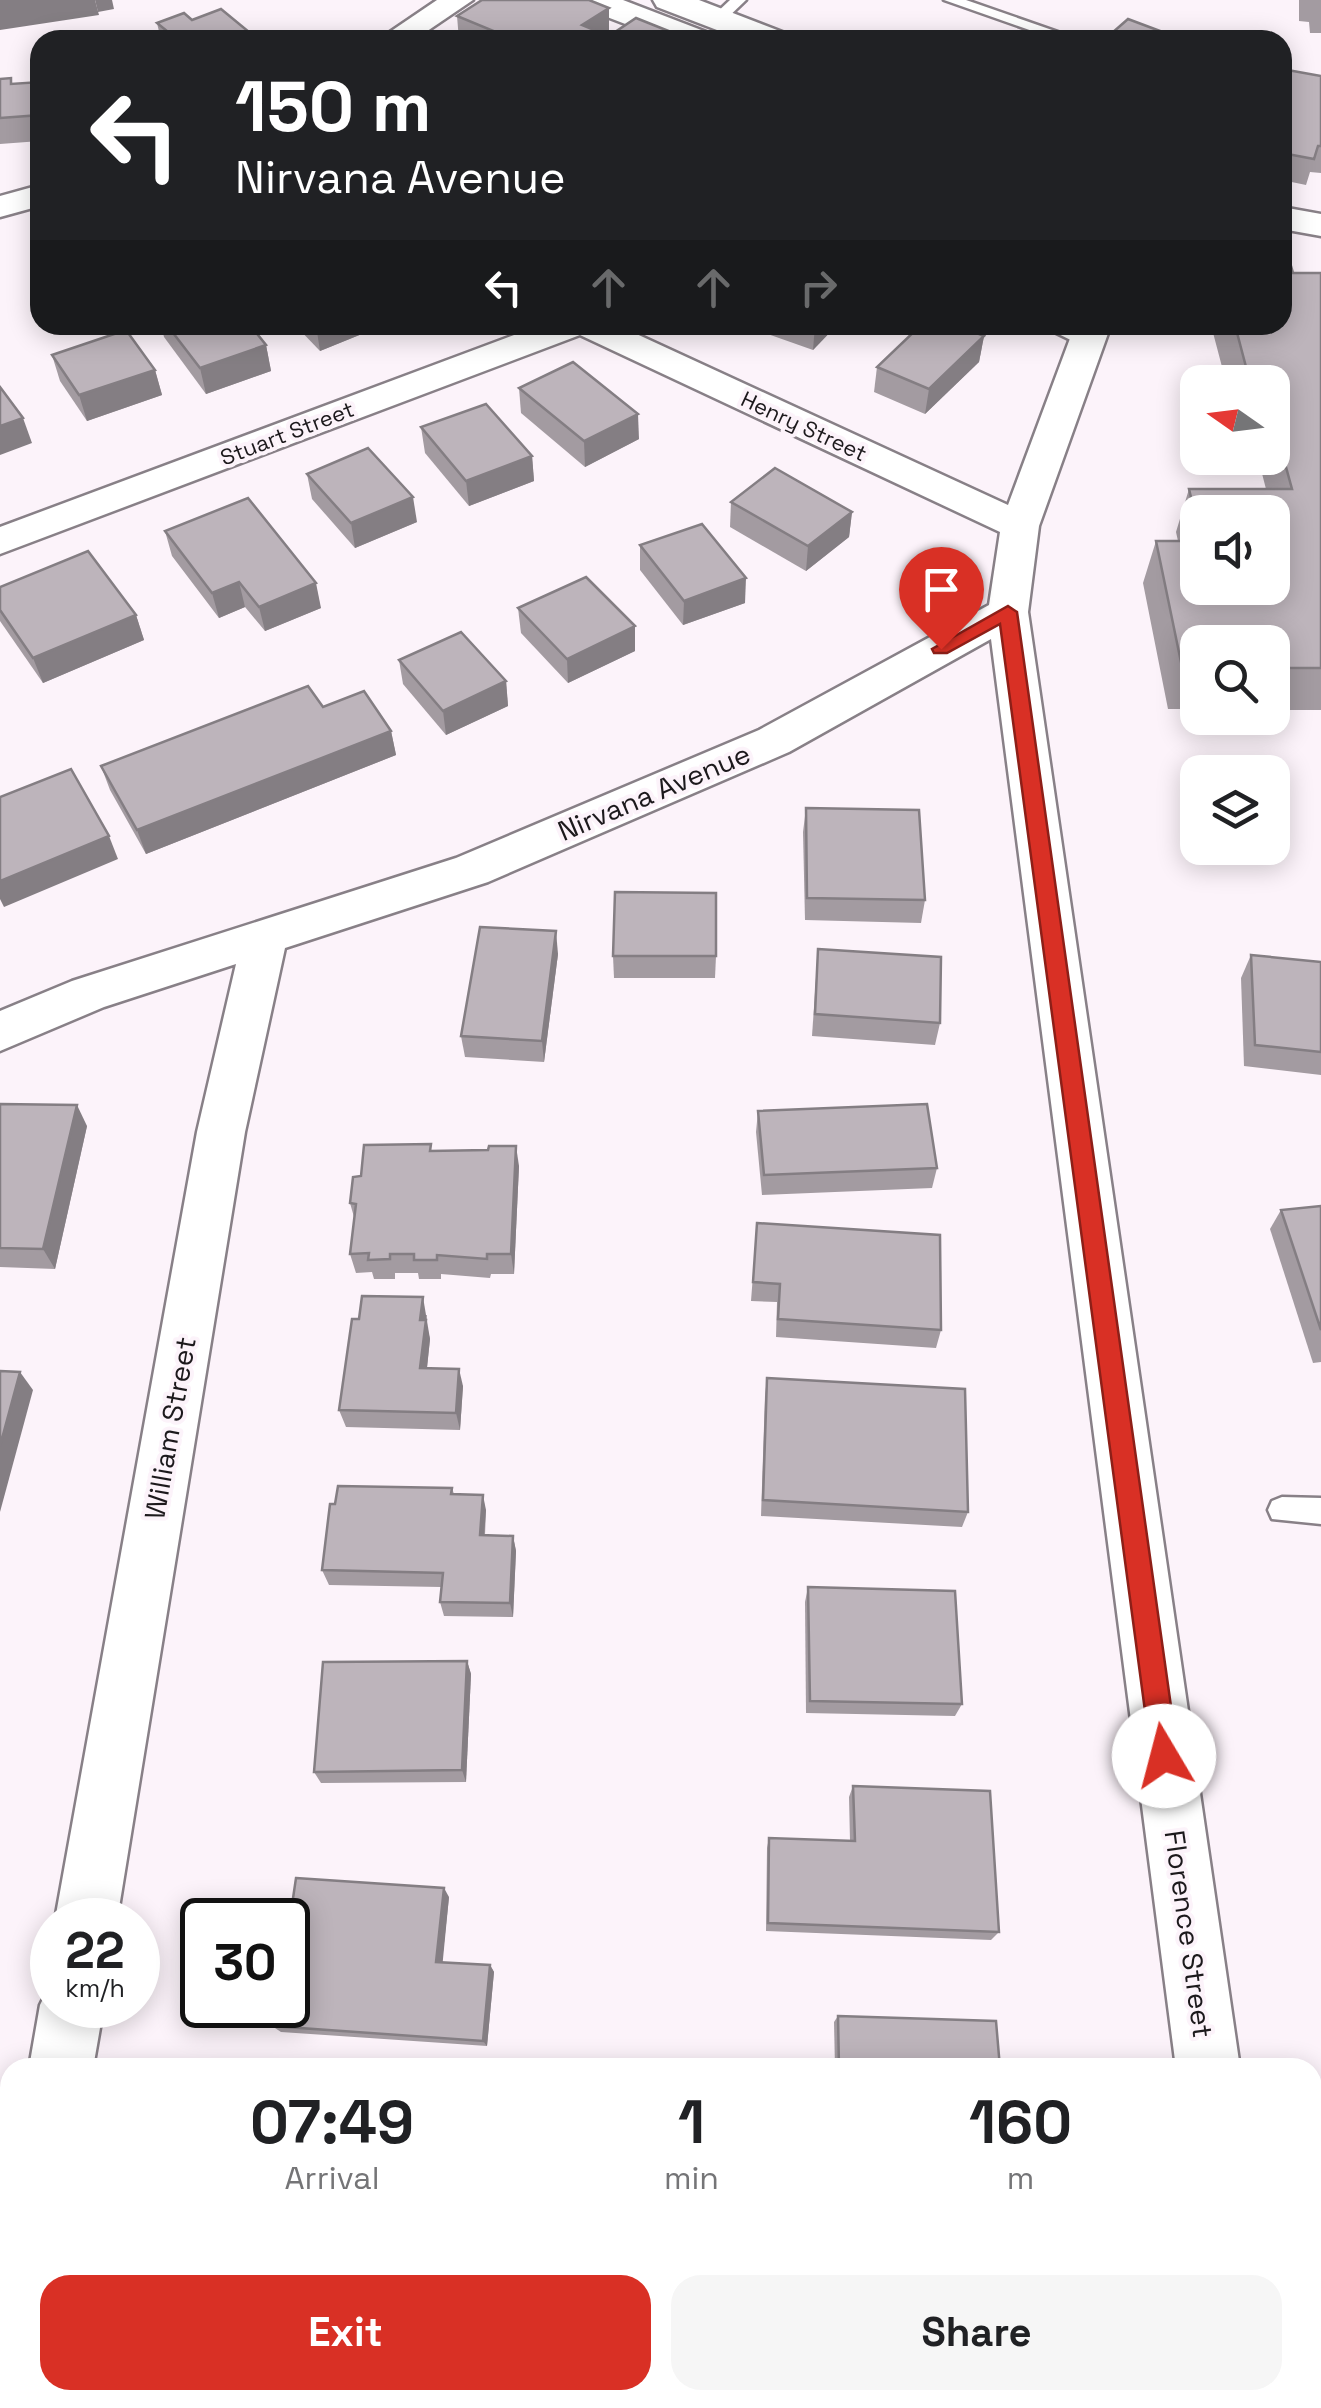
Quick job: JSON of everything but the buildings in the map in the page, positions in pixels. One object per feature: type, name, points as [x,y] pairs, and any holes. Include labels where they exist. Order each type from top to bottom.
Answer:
[{"type":"main road","points":[[593,0],[718,20]]},
{"type":"main road","points":[[669,0],[746,30]]},
{"type":"main road","points":[[1292,220],[1321,225]]},
{"type":"main road","points":[[1292,250],[1321,255]]},
{"type":"street","points":[[409,30],[458,0]]},
{"type":"street","points":[[0,207],[30,198]]},
{"type":"street","name":"Stuart Street","points":[[0,542],[548,335]]},
{"type":"street","name":"Henry Street","points":[[609,335],[1020,526]]},
{"type":"street","points":[[1008,612],[1020,526],[1075,335]]},
{"type":"street","name":"Nirvana Avenue","points":[[0,1032],[88,994],[472,870],[774,740],[1008,612]]},
{"type":"street","name":"Florence Street","points":[[1008,612],[1207,2058]]},
{"type":"street","name":"William Street","points":[[90,1898],[221,1132],[266,938]]},
{"type":"street","points":[[63,2058],[68,2028]]},
{"type":"lane","points":[[951,0],[1043,30]]},
{"type":"lane","points":[[1282,1510],[1321,1511]]},
{"type":"route","points":[[941,649],[1008,612],[1164,1756]]}]
